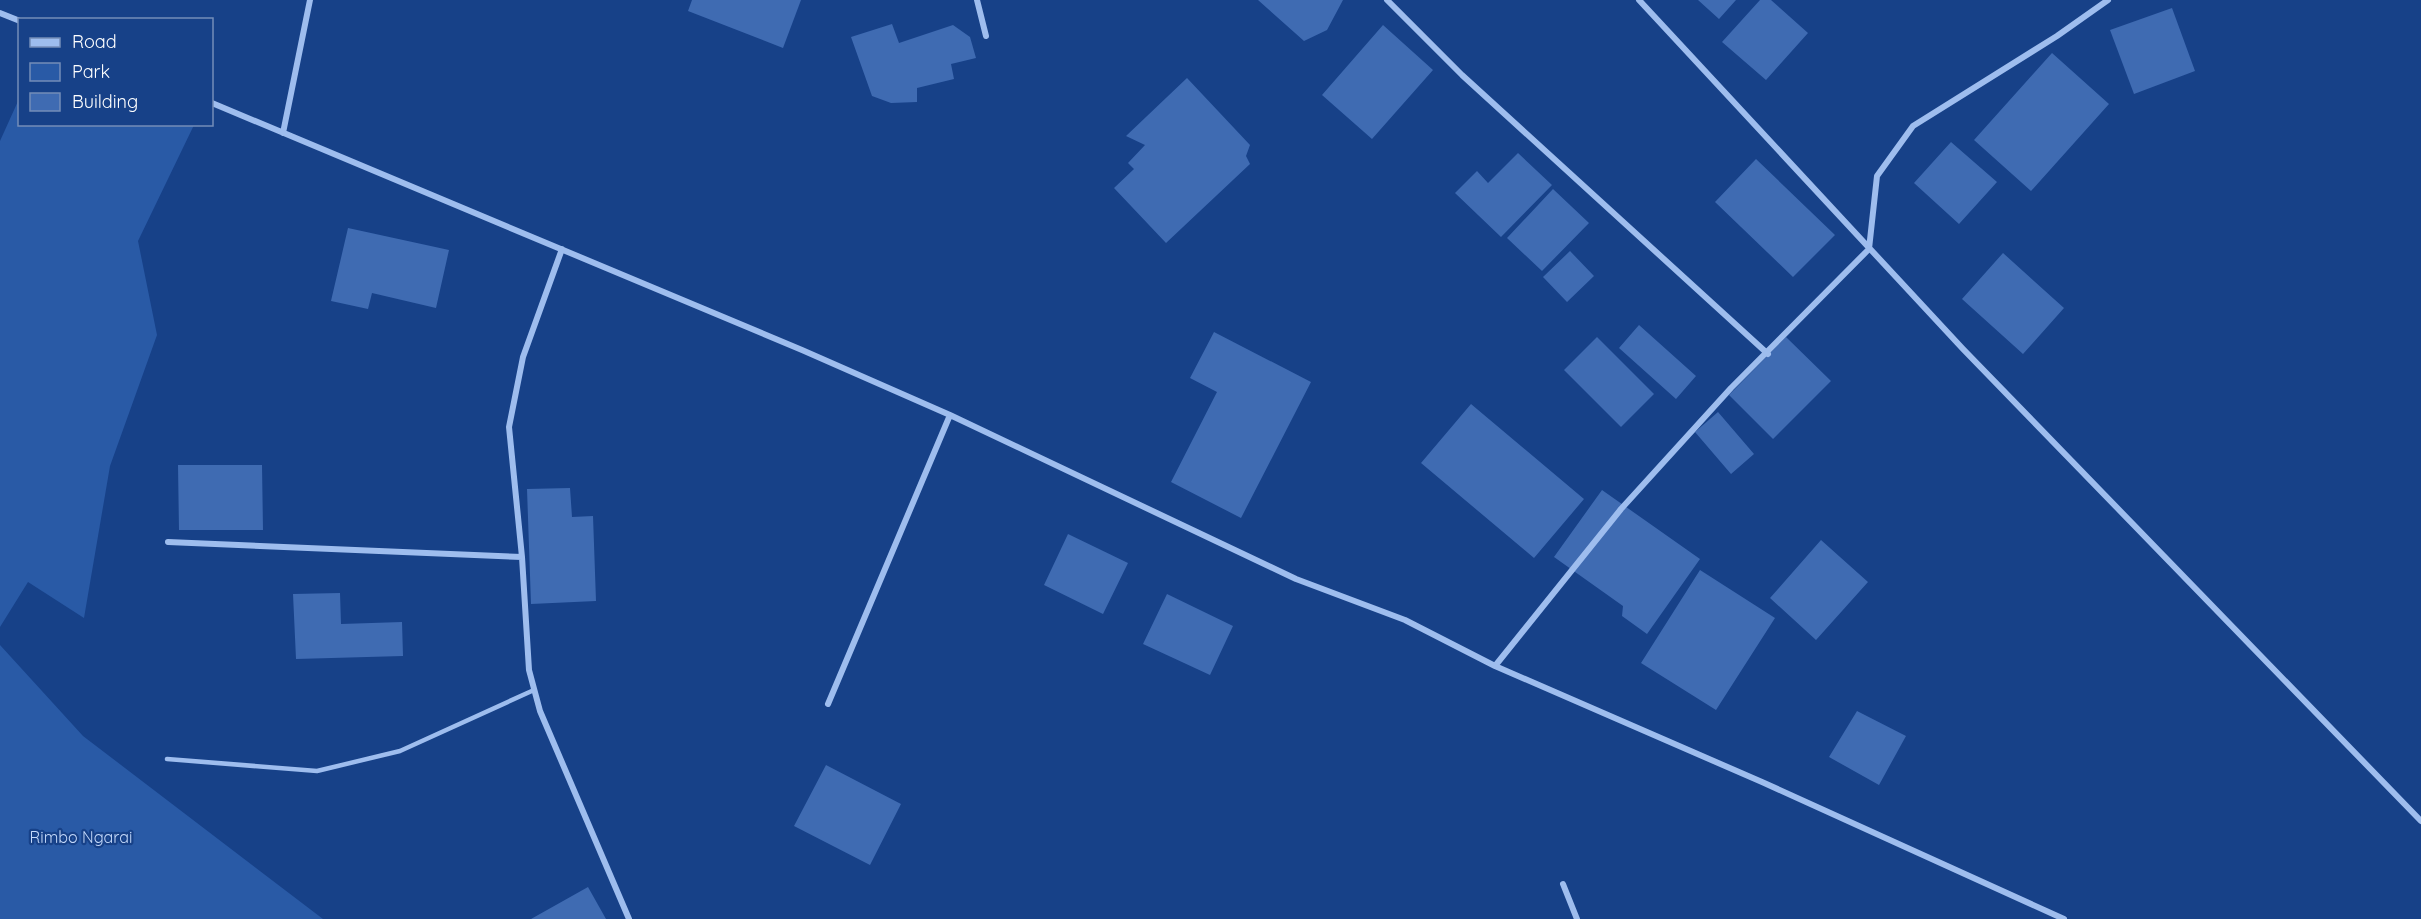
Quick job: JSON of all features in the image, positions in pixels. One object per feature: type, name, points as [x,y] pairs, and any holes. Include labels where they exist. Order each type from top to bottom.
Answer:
[{"type":"street","points":[[283,133],[310,0]]},
{"type":"street","points":[[977,0],[986,36]]},
{"type":"street","points":[[1387,0],[1462,75],[1768,354]]},
{"type":"street","points":[[1639,0],[1869,249],[2421,821]]},
{"type":"street","points":[[1495,666],[1621,509],[1731,388],[1768,354],[1869,249],[1877,176],[1913,126],[2056,36],[2108,0]]},
{"type":"street","points":[[0,13],[18,20]]},
{"type":"street","points":[[213,103],[562,249],[950,415],[1296,579],[1405,620],[1495,666],[1772,787],[2064,919]]},
{"type":"street","points":[[562,249],[523,357],[509,427],[522,557],[529,670],[540,711],[629,919]]},
{"type":"street","points":[[828,704],[950,415]]},
{"type":"street","points":[[168,542],[522,557]]},
{"type":"street","points":[[1563,884],[1577,919]]},
{"type":"lane","points":[[167,759],[317,771],[400,751],[534,690]]},
{"type":"green space","points":[[18,101],[18,126],[194,126],[138,241],[157,335],[110,466],[84,618],[28,582],[0,627],[0,141]]},
{"type":"green space","name":"Rimbo Ngarai","points":[[0,645],[83,736],[323,919],[0,919]]},
{"type":"building","points":[[692,0],[801,0],[783,48],[688,11]]},
{"type":"building","points":[[1258,0],[1343,0],[1327,30],[1304,41]]},
{"type":"building","points":[[1698,0],[1736,0],[1719,19]]},
{"type":"building","points":[[1760,0],[1771,0],[1808,33],[1766,80],[1722,42]]},
{"type":"building","points":[[2172,8],[2195,71],[2134,94],[2110,30]]},
{"type":"building","points":[[892,24],[899,43],[953,25],[970,37],[976,58],[951,64],[954,79],[917,88],[917,102],[891,103],[872,96],[851,37]]},
{"type":"building","points":[[1383,25],[1433,70],[1372,139],[1322,95]]},
{"type":"building","points":[[2052,53],[2109,104],[2031,191],[1974,140]]},
{"type":"building","points":[[1187,78],[1250,145],[1246,156],[1250,164],[1166,243],[1114,188],[1134,169],[1128,163],[1145,145],[1126,136]]},
{"type":"building","points":[[1951,142],[1997,182],[1959,224],[1914,183]]},
{"type":"building","points":[[1518,153],[1552,185],[1501,237],[1455,193],[1477,171],[1488,183]]},
{"type":"building","points":[[1756,159],[1835,235],[1793,277],[1715,202]]},
{"type":"building","points":[[1553,189],[1589,223],[1542,271],[1507,238]]},
{"type":"building","points":[[348,228],[449,250],[436,308],[372,293],[368,309],[331,301]]},
{"type":"building","points":[[1570,251],[1594,276],[1567,302],[1543,277]]},
{"type":"building","points":[[2003,253],[2064,308],[2023,354],[1962,299]]},
{"type":"building","points":[[1639,325],[1696,376],[1676,399],[1619,348]]},
{"type":"building","points":[[1214,332],[1311,382],[1241,518],[1171,482],[1217,392],[1190,378]]},
{"type":"building","points":[[1597,337],[1654,394],[1621,427],[1564,370]]},
{"type":"building","points":[[1786,337],[1831,381],[1773,439],[1729,395]]},
{"type":"building","points":[[1471,404],[1584,499],[1534,558],[1421,463]]},
{"type":"building","points":[[1718,412],[1754,454],[1731,474],[1695,432]]},
{"type":"building","points":[[178,465],[262,465],[263,530],[179,530]]},
{"type":"building","points":[[570,488],[572,517],[593,516],[596,601],[531,604],[527,489]]},
{"type":"building","points":[[1602,490],[1700,559],[1647,634],[1622,616],[1623,606],[1554,557]]},
{"type":"building","points":[[1068,534],[1128,563],[1103,614],[1044,585]]},
{"type":"building","points":[[1821,540],[1868,582],[1816,640],[1770,598]]},
{"type":"building","points":[[1700,570],[1775,618],[1716,710],[1641,663]]},
{"type":"building","points":[[340,593],[341,624],[402,622],[403,656],[296,659],[293,594]]},
{"type":"building","points":[[1167,594],[1233,626],[1210,675],[1143,644]]},
{"type":"building","points":[[1857,711],[1906,736],[1879,785],[1829,757]]},
{"type":"building","points":[[826,765],[901,804],[870,865],[794,826]]},
{"type":"building","points":[[588,887],[606,919],[531,919]]}]
